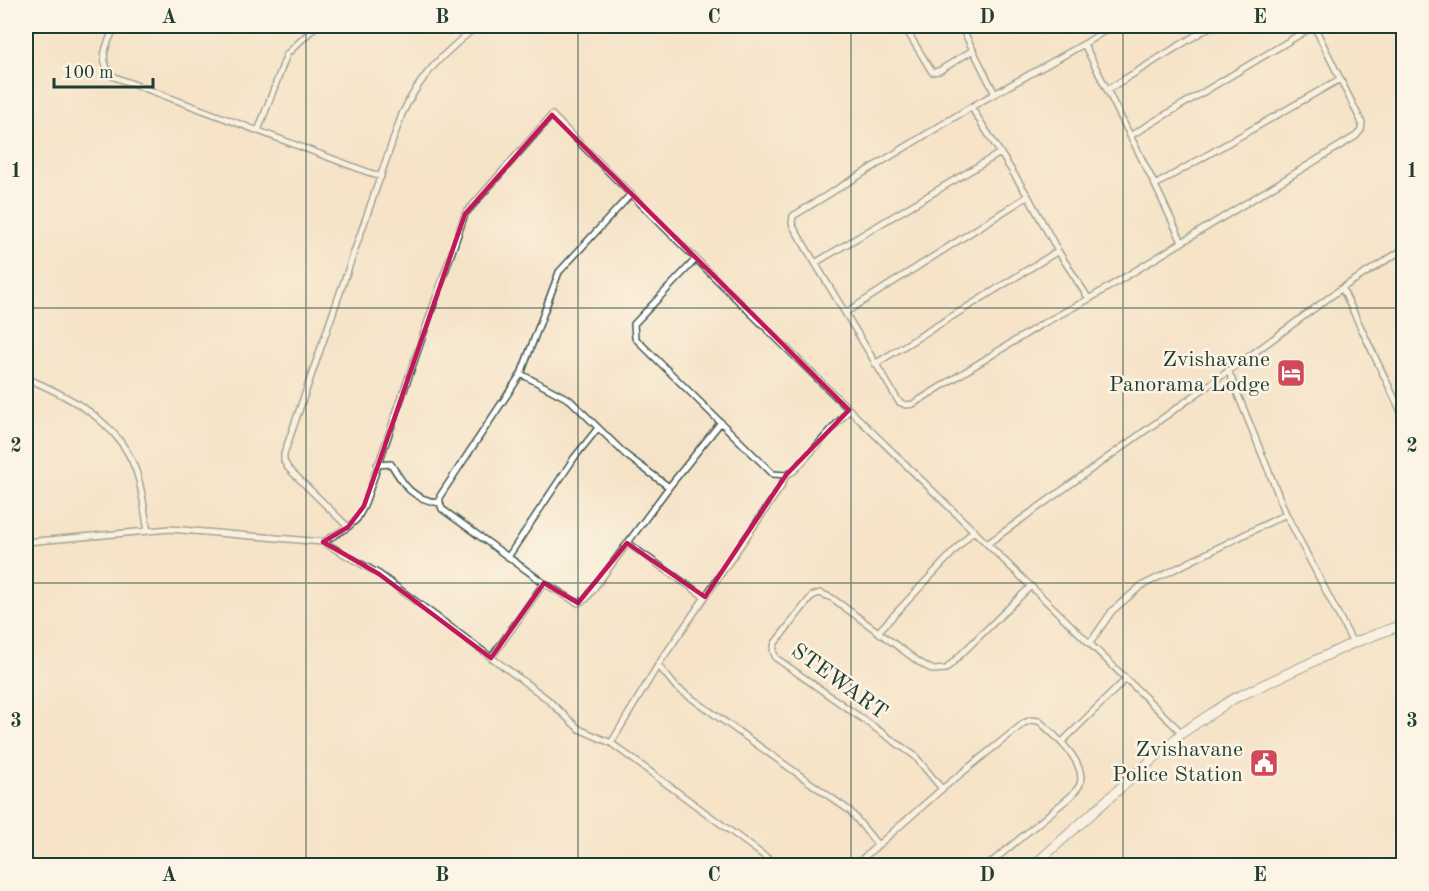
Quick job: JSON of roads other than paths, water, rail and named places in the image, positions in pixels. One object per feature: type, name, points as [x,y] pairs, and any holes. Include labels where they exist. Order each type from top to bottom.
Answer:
[{"type":"highway","points":[[1033,866],[1182,733],[1233,699],[1353,643],[1404,624]]},
{"type":"street","points":[[116,26],[103,61],[112,76],[381,177]]},
{"type":"street","points":[[258,131],[287,54],[316,26]]},
{"type":"street","points":[[348,527],[288,468],[284,461],[295,422],[402,114],[411,95],[430,68],[477,26]]},
{"type":"street","points":[[904,26],[932,72],[939,71],[973,50]]},
{"type":"street","points":[[961,26],[995,94]]},
{"type":"street","points":[[1112,26],[971,107],[793,216],[794,228],[899,402],[906,405],[913,404],[1042,324],[1089,299],[1140,266],[1182,243],[1356,136],[1361,130],[1362,123],[1314,26],[1130,136]]},
{"type":"street","points":[[1107,90],[1211,26]]},
{"type":"street","points":[[1084,44],[1182,243]]},
{"type":"street","points":[[1155,185],[1340,78]]},
{"type":"street","points":[[971,107],[1028,196],[1058,251],[1089,299]]},
{"type":"street","points":[[323,542],[348,527],[357,519],[364,506],[465,214],[552,115],[849,410],[1182,733]]},
{"type":"street","points":[[815,263],[1000,153]]},
{"type":"street","points":[[631,194],[559,272],[521,374],[440,496],[442,509],[544,583],[578,603],[586,598],[721,422]]},
{"type":"street","points":[[845,313],[1028,196]]},
{"type":"street","points":[[987,544],[1342,288],[1404,249]]},
{"type":"street","points":[[875,364],[1058,251]]},
{"type":"street","points":[[696,259],[634,324],[635,338],[773,474],[786,475],[794,471],[849,410]]},
{"type":"street","points":[[1342,288],[1404,418]]},
{"type":"street","points":[[1227,370],[1286,514],[1353,643]]},
{"type":"street","points":[[521,374],[570,400],[626,455],[669,487]]},
{"type":"street","points":[[26,378],[78,404],[110,427],[130,456],[137,473],[148,531]]},
{"type":"street","points":[[508,557],[574,458],[598,428]]},
{"type":"street","points":[[377,465],[391,464],[406,488],[425,501],[440,503]]},
{"type":"street","points":[[611,743],[658,665],[781,487],[786,475]]},
{"type":"street","points":[[1090,643],[1112,611],[1141,586],[1286,514]]},
{"type":"street","points":[[26,542],[170,529],[323,542],[379,574],[546,698],[579,729],[611,743],[778,866]]},
{"type":"street","points":[[974,530],[878,632],[933,670],[946,669],[1030,587]]},
{"type":"street","points":[[627,543],[705,597]]},
{"type":"street","points":[[492,658],[544,583]]},
{"type":"street","name":"STEWART","points":[[878,632],[831,598],[820,593],[812,596],[775,643],[773,651],[776,658],[915,756],[942,789]]},
{"type":"street","points":[[658,665],[676,687],[850,811],[877,844]]},
{"type":"street","points":[[1062,742],[1126,679]]},
{"type":"street","points":[[854,866],[942,789],[1024,723],[1031,720],[1039,721],[1062,742],[1080,769],[1080,784],[1071,796],[987,866]]},
{"type":"place","name":"Zvishavane Panorama Lodge","points":[[1291,373]]},
{"type":"place","name":"Zvishavane Police Station","points":[[1264,763]]}]
